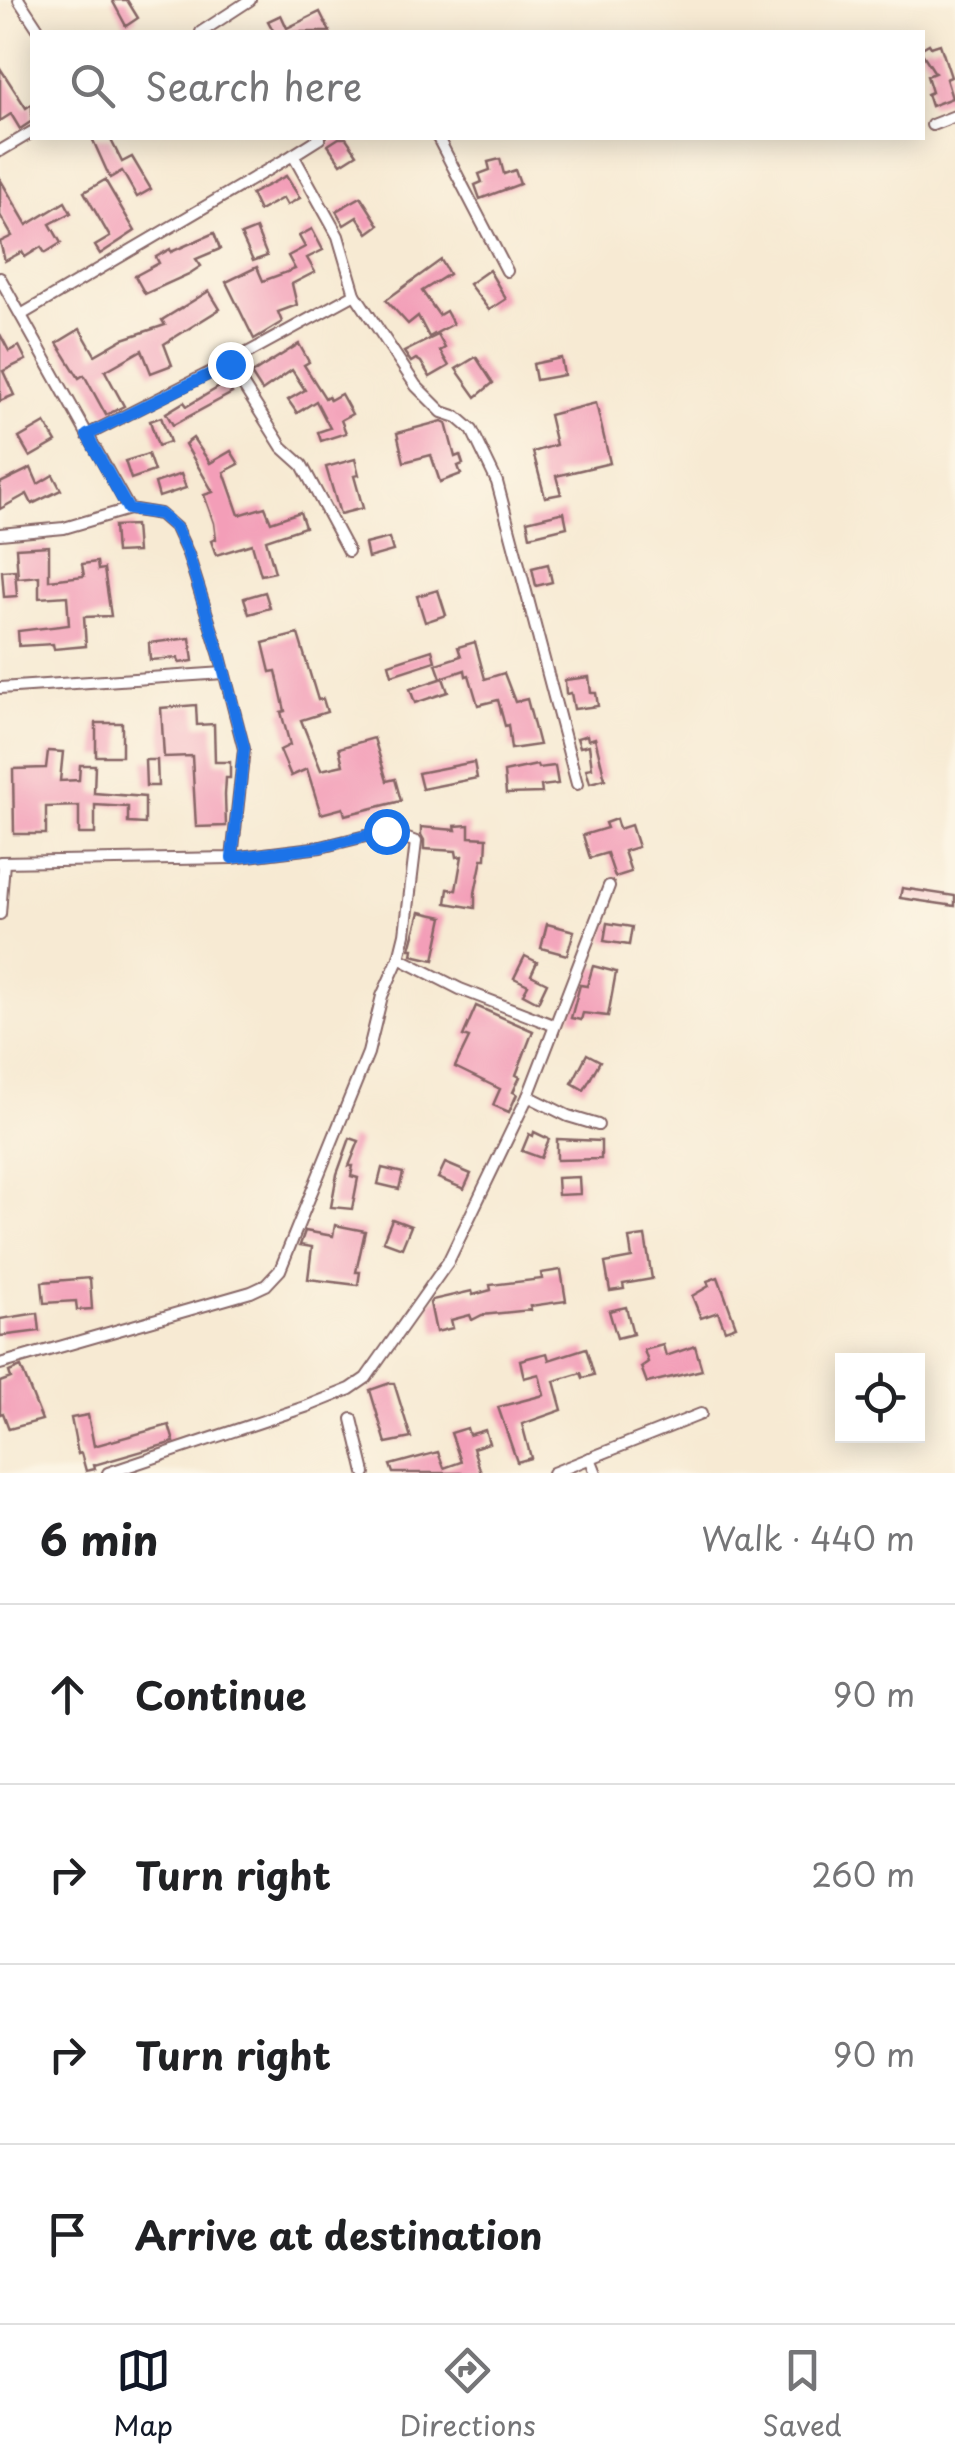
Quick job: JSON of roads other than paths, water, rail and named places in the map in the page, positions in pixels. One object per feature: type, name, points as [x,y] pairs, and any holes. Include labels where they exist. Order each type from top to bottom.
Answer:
[{"type":"street","points":[[19,0],[39,30]]},
{"type":"street","points":[[204,30],[250,0]]},
{"type":"street","points":[[932,125],[955,116]]},
{"type":"street","points":[[0,151],[30,133]]},
{"type":"street","points":[[21,315],[317,140]]},
{"type":"street","points":[[439,140],[507,271]]},
{"type":"street","points":[[292,155],[338,236],[355,294],[416,386],[442,412],[457,417],[472,430],[497,482],[577,784]]},
{"type":"street","points":[[0,278],[128,509]]},
{"type":"street","points":[[87,435],[230,364],[355,294]]},
{"type":"street","points":[[230,364],[282,448],[302,464],[348,551]]},
{"type":"street","points":[[0,534],[64,528],[128,509],[160,514],[176,528],[188,554],[244,748],[232,858]]},
{"type":"street","points":[[0,688],[224,673]]},
{"type":"street","points":[[0,914],[2,862],[232,858],[321,847],[386,831],[416,842],[405,934],[382,996],[368,1053],[280,1270],[266,1285],[0,1364]]},
{"type":"street","points":[[108,1473],[308,1406],[366,1378],[448,1262],[528,1096],[609,886]]},
{"type":"street","points":[[398,958],[460,989],[553,1024]]},
{"type":"street","points":[[528,1096],[568,1116],[598,1125]]},
{"type":"street","points":[[553,1473],[701,1414]]},
{"type":"street","points":[[352,1420],[365,1473]]},
{"type":"street","points":[[590,1458],[596,1473]]}]
